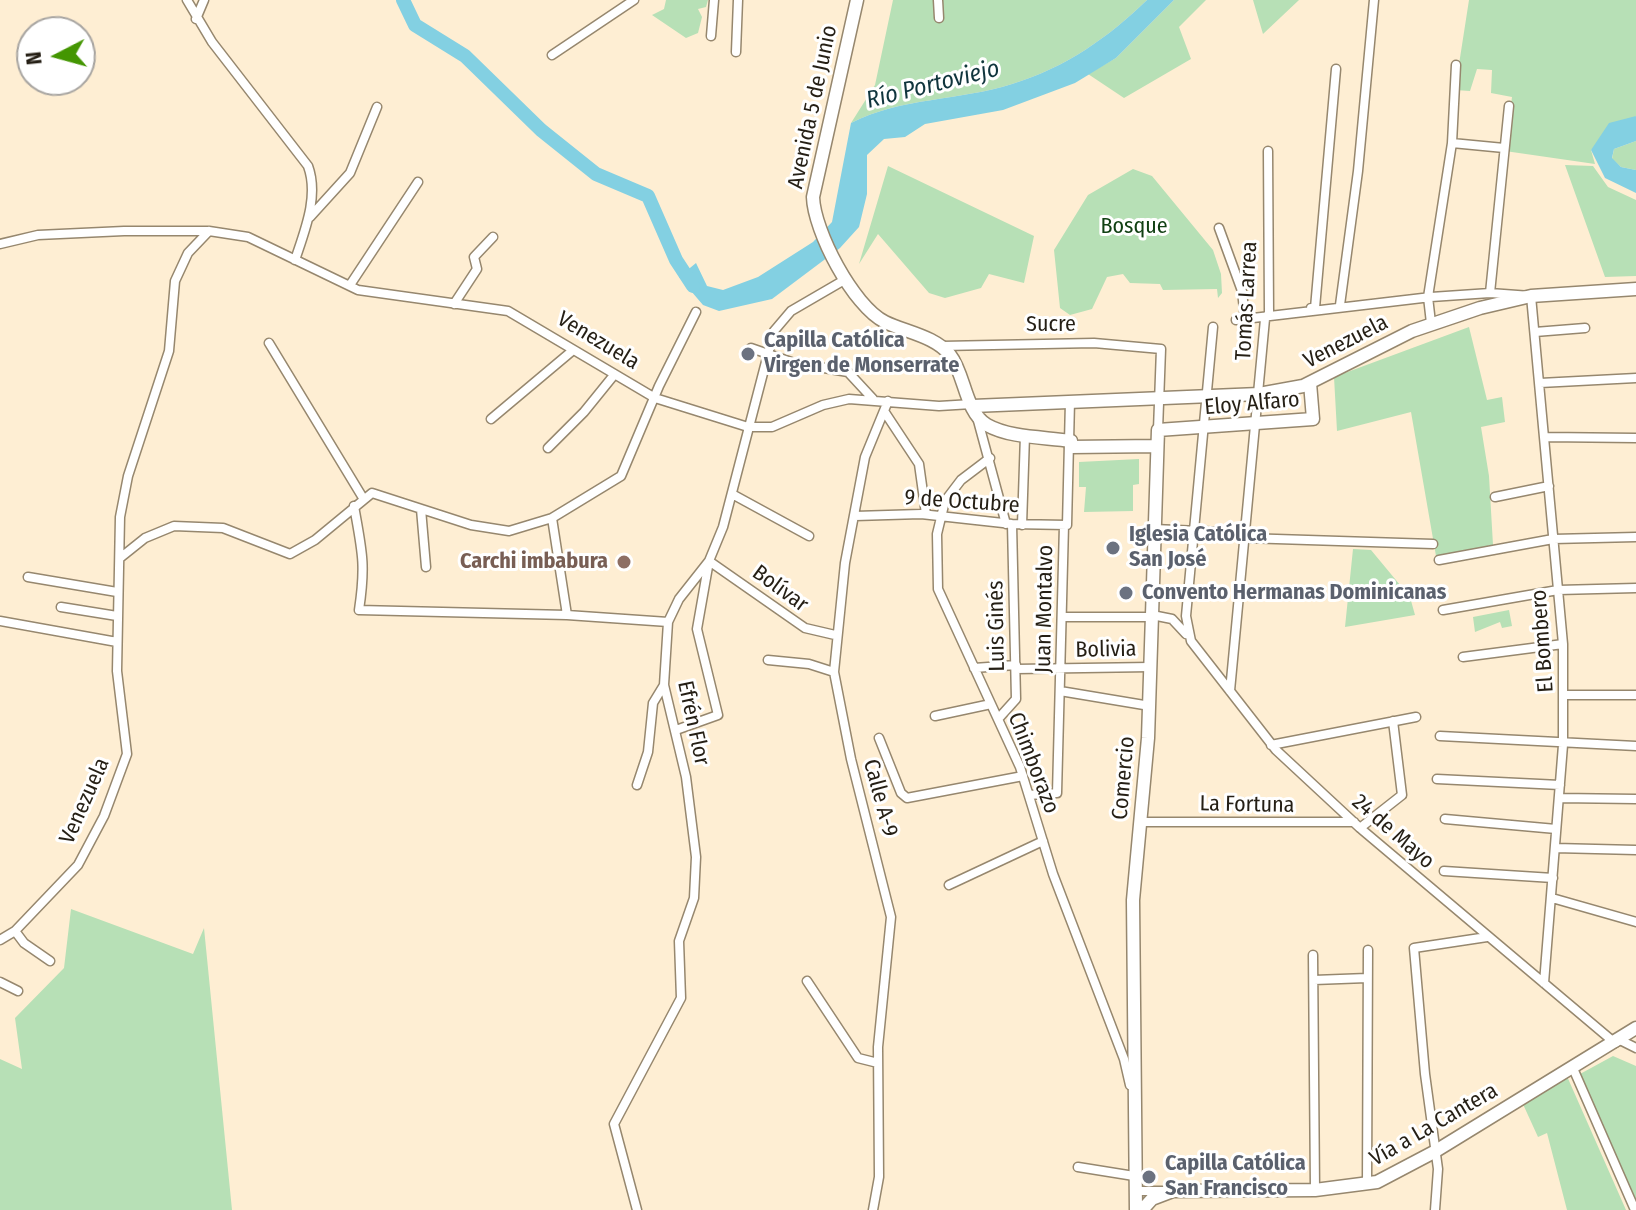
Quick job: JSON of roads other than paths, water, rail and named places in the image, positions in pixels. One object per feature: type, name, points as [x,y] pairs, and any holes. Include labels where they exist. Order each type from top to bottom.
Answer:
[{"type":"street","points":[[187,0],[196,19],[308,166],[312,178],[309,217],[295,260]]},
{"type":"street","points":[[196,19],[204,0]]},
{"type":"street","points":[[552,55],[634,0]]},
{"type":"street","points":[[711,36],[714,0]]},
{"type":"street","points":[[736,52],[738,0]]},
{"type":"street","name":"Avenida 5 de Junio","points":[[844,276],[818,222],[813,197],[857,0]]},
{"type":"street","points":[[938,0],[939,18]]},
{"type":"street","points":[[1340,305],[1361,141],[1374,0]]},
{"type":"street","points":[[1431,323],[1430,297],[1452,143],[1456,65]]},
{"type":"street","points":[[1315,308],[1336,69]]},
{"type":"street","points":[[1490,293],[1509,106]]},
{"type":"street","points":[[309,217],[350,173],[377,107]]},
{"type":"street","points":[[1452,143],[1504,148]]},
{"type":"street","name":"Tomás Larrea","points":[[1230,692],[1267,316],[1268,151]]},
{"type":"street","points":[[350,285],[418,182]]},
{"type":"street","points":[[1219,228],[1242,291],[1240,320],[1315,308],[1430,297],[1490,293],[1531,296]]},
{"type":"street","name":"Venezuela","points":[[0,940],[15,931],[78,865],[104,816],[127,754],[119,711],[117,592],[120,517],[128,476],[169,351],[175,281],[188,253],[209,231]]},
{"type":"street","name":"Venezuela","points":[[0,244],[67,233],[209,231],[248,237],[350,285],[402,298],[508,311],[655,398],[748,427],[772,427],[839,400],[873,399],[973,408],[1259,394],[1310,383],[1431,323],[1531,296],[1636,289]]},
{"type":"street","points":[[454,304],[477,269],[474,257],[493,237]]},
{"type":"street","points":[[844,276],[870,313],[942,346],[956,364],[973,408],[991,427],[1071,444],[1157,446]]},
{"type":"street","name":"Efrén Flor","points":[[637,1210],[614,1124],[681,998],[679,941],[694,898],[696,857],[686,777],[664,685],[668,622],[679,599],[709,561],[732,494],[774,331],[784,317],[844,276]]},
{"type":"street","name":"El Bombero","points":[[1531,296],[1565,695],[1544,983]]},
{"type":"street","points":[[120,558],[145,538],[174,526],[223,528],[290,554],[315,540],[372,493],[471,525],[509,531],[552,518],[621,476],[696,312]]},
{"type":"street","name":"24 de Mayo","points":[[1213,327],[1186,616],[1191,641],[1271,745],[1357,825],[1487,937],[1617,1042],[1636,1048]]},
{"type":"street","points":[[1535,332],[1585,328]]},
{"type":"street","points":[[269,343],[363,498]]},
{"type":"street","name":"Sucre","points":[[942,346],[1094,343],[1161,349]]},
{"type":"street","points":[[751,348],[767,355],[848,372],[873,399]]},
{"type":"street","name":"Comercio","points":[[1136,1210],[1132,1098],[1133,900],[1150,706],[1161,349]]},
{"type":"street","points":[[491,419],[572,351]]},
{"type":"street","points":[[548,448],[614,375]]},
{"type":"street","points":[[1540,383],[1636,378]]},
{"type":"street","name":"Eloy Alfaro","points":[[1158,430],[1313,419],[1310,383]]},
{"type":"street","name":"Calle A-9","points":[[873,1210],[879,1177],[878,1063],[891,917],[851,759],[834,672],[835,635],[865,457],[878,426],[887,415],[888,401]]},
{"type":"street","name":"Juan Montalvo","points":[[1029,795],[1057,793],[1071,444],[1070,401]]},
{"type":"street","name":"Luis Ginés","points":[[973,408],[1009,524],[1015,702],[998,719]]},
{"type":"street","points":[[887,415],[919,464],[924,514],[937,534]]},
{"type":"street","points":[[1022,525],[1025,435]]},
{"type":"street","points":[[1545,437],[1636,438]]},
{"type":"street","name":"Chimborazo","points":[[990,458],[955,486],[941,517],[937,534],[938,589],[1023,776],[1043,841],[1127,1069],[1132,1098]]},
{"type":"street","points":[[1495,497],[1549,486]]},
{"type":"street","points":[[732,494],[809,536]]},
{"type":"street","points":[[354,506],[364,544],[365,575],[359,610],[567,615],[668,622]]},
{"type":"street","points":[[421,509],[426,567]]},
{"type":"street","name":"9 de Octubre","points":[[855,516],[924,514],[1009,524],[1066,525]]},
{"type":"street","points":[[552,518],[567,615]]},
{"type":"street","points":[[1154,529],[1433,544]]},
{"type":"street","points":[[1439,560],[1553,539],[1636,537]]},
{"type":"street","points":[[676,730],[718,715],[697,629],[709,561]]},
{"type":"street","name":"Bolívar","points":[[709,561],[805,628],[835,635]]},
{"type":"street","points":[[28,577],[117,592]]},
{"type":"street","points":[[1443,610],[1558,592],[1636,588]]},
{"type":"street","points":[[61,607],[117,616]]},
{"type":"street","points":[[1152,616],[1172,619],[1191,641]]},
{"type":"street","points":[[1062,617],[1186,616]]},
{"type":"street","points":[[0,621],[117,642]]},
{"type":"street","points":[[1463,657],[1563,644]]},
{"type":"street","points":[[768,660],[809,664],[834,672]]},
{"type":"street","name":"Bolivia","points":[[974,668],[1151,667]]},
{"type":"street","points":[[1221,680],[1232,670]]},
{"type":"street","points":[[637,785],[648,752],[653,703],[664,685]]},
{"type":"street","points":[[1060,691],[1150,706]]},
{"type":"street","points":[[1565,695],[1636,695]]},
{"type":"street","points":[[935,716],[991,704]]},
{"type":"street","points":[[1271,745],[1277,741],[1416,717]]},
{"type":"street","points":[[1357,825],[1402,795],[1393,721]]},
{"type":"street","points":[[1440,736],[1563,745],[1636,746]]},
{"type":"street","points":[[879,738],[901,793],[907,798],[1023,776]]},
{"type":"street","points":[[1437,779],[1560,785]]},
{"type":"street","points":[[1559,798],[1636,799]]},
{"type":"street","points":[[1445,819],[1556,829]]},
{"type":"street","name":"La Fortuna","points":[[1142,822],[1357,825]]},
{"type":"street","points":[[949,885],[1043,841]]},
{"type":"street","points":[[1555,848],[1636,850]]},
{"type":"street","points":[[1444,871],[1553,878]]},
{"type":"street","points":[[1552,898],[1636,922]]},
{"type":"street","points":[[15,931],[24,943],[50,961]]},
{"type":"street","points":[[1435,1210],[1438,1169],[1414,948],[1487,937]]},
{"type":"street","points":[[1367,1184],[1368,950]]},
{"type":"street","points":[[1313,955],[1312,1122],[1315,1190]]},
{"type":"street","points":[[1314,980],[1367,978]]},
{"type":"street","points":[[807,981],[858,1058],[878,1063]]},
{"type":"street","points":[[0,982],[18,991]]},
{"type":"street","name":"Vía a La Cantera","points":[[1173,1191],[1315,1190],[1367,1184],[1395,1174],[1434,1152],[1636,1028]]},
{"type":"street","points":[[1115,1039],[1123,1043],[1133,1039]]},
{"type":"street","points":[[1572,1066],[1635,1210]]},
{"type":"street","points":[[1078,1167],[1134,1176]]},
{"type":"street","points":[[1135,1191],[1173,1191]]},
{"type":"street","points":[[1142,1210],[1152,1199],[1173,1191]]},
{"type":"water","points":[[1147,0],[1174,0],[1116,58],[1075,83],[1003,110],[925,124],[905,137],[884,139],[867,155],[867,194],[859,227],[840,248],[772,299],[719,311],[703,305],[679,277],[696,263],[707,286],[723,290],[758,277],[813,242],[832,222],[851,123],[890,108],[992,89],[1031,77],[1085,50]]},
{"type":"water","points":[[1636,116],[1636,141],[1614,149],[1612,158],[1621,167],[1636,170],[1636,193],[1605,178],[1591,150],[1609,123]]},
{"type":"waterway","name":"Río Portoviejo","points":[[403,0],[415,25],[465,56],[541,130],[596,174],[648,196],[676,260],[693,286]]},
{"type":"place","name":"Capilla Católica Virgen de Monserrate","points":[[748,354]]},
{"type":"place","name":"Iglesia Católica San José","points":[[1113,548]]},
{"type":"place","name":"Carchi imbabura","points":[[624,562]]},
{"type":"place","name":"Convento Hermanas Dominicanas","points":[[1126,593]]},
{"type":"place","name":"Capilla Católica San Francisco","points":[[1149,1177]]},
{"type":"park label","name":"Bosque","points":[[1134,227]]}]
